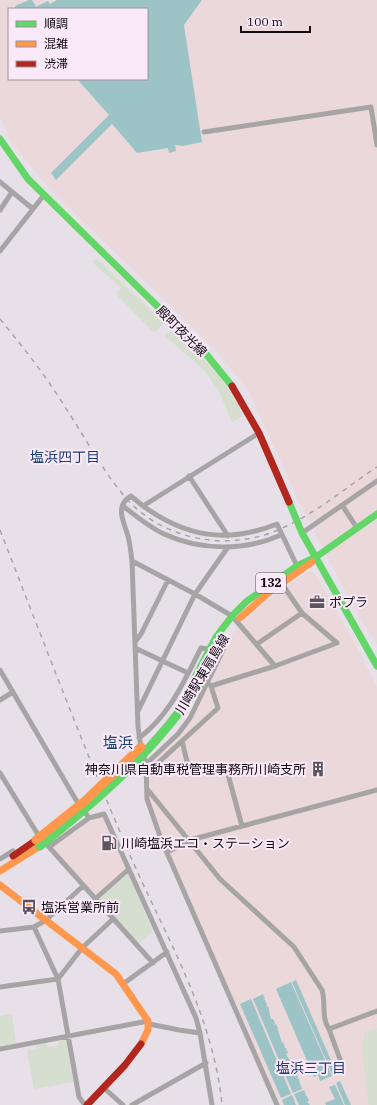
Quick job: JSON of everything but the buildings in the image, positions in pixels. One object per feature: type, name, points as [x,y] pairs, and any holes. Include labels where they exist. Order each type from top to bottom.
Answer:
[{"type":"main road","name":"殿町夜光線","points":[[0,139],[15,163],[44,194],[221,370],[242,398],[259,433],[302,533],[334,587],[377,666]]},
{"type":"main road","name":"川崎駅東扇島線","points":[[201,681],[208,649],[247,601],[297,566],[316,557],[377,514]]},
{"type":"main road","name":"川崎駅東扇島線","points":[[0,871],[40,841],[90,807],[121,777],[169,728],[185,708],[234,618],[310,565],[316,557]]},
{"type":"main road","name":"川崎駅東扇島線","points":[[0,865],[40,841]]},
{"type":"main road","points":[[0,885],[116,974],[149,1023],[149,1029],[135,1055],[86,1105]]},
{"type":"street","points":[[204,132],[374,106],[377,145]]},
{"type":"street","points":[[0,182],[33,209]]},
{"type":"street","points":[[0,210],[12,192]]},
{"type":"street","points":[[0,251],[44,194]]},
{"type":"street","points":[[143,506],[259,433]]},
{"type":"street","points":[[189,476],[228,536]]},
{"type":"street","points":[[302,533],[377,481]]},
{"type":"street","points":[[276,1105],[167,852],[150,807],[147,789],[146,764],[139,738],[132,561],[128,536],[122,521],[120,510],[126,499],[131,496],[161,519],[181,528],[204,534],[228,536],[251,533],[277,524],[297,566]]},
{"type":"street","points":[[342,505],[357,528]]},
{"type":"street","points":[[123,506],[154,528],[174,538],[191,543],[228,547],[252,545],[267,541],[281,534]]},
{"type":"street","points":[[138,712],[195,594],[228,547]]},
{"type":"street","points":[[132,561],[195,594],[234,618],[275,666]]},
{"type":"street","points":[[135,645],[168,580]]},
{"type":"street","points":[[139,738],[154,726],[173,702],[201,681],[275,666],[337,643],[302,614],[282,584]]},
{"type":"street","points":[[257,644],[302,614]]},
{"type":"street","points":[[146,764],[178,734],[190,718],[226,644]]},
{"type":"street","points":[[135,645],[201,681],[218,708],[147,772]]},
{"type":"street","points":[[0,670],[76,800],[89,818]]},
{"type":"street","points":[[0,700],[13,692]]},
{"type":"street","points":[[182,741],[190,774],[226,767],[242,826]]},
{"type":"street","points":[[1,777],[40,841],[95,898],[153,963]]},
{"type":"street","points":[[147,789],[190,840],[220,879],[294,947],[322,990],[324,996],[325,1023],[329,1029],[342,1062]]},
{"type":"street","points":[[167,852],[190,840],[377,790]]},
{"type":"street","points":[[0,859],[89,818],[104,814],[190,1002],[200,1033],[212,1105]]},
{"type":"street","points":[[95,898],[129,869]]},
{"type":"street","points":[[0,931],[34,927],[46,920],[83,886]]},
{"type":"street","points":[[0,986],[58,980],[82,948],[113,919]]},
{"type":"street","points":[[34,927],[58,980],[79,1097],[86,1105]]},
{"type":"street","points":[[123,984],[167,952]]},
{"type":"street","points":[[329,1029],[377,1011]]},
{"type":"street","points":[[0,1049],[149,1023],[200,1033]]},
{"type":"street","points":[[132,1105],[206,1063]]},
{"type":"street","points":[[104,1088],[123,1105]]},
{"type":"shaded area","points":[[0,0],[29,0],[15,6],[15,8],[8,8],[8,80],[78,80],[109,115],[51,173],[53,175],[112,124],[137,153],[168,148],[176,151],[175,145],[183,146],[202,142],[184,25],[202,0],[377,0],[377,645],[357,613],[305,515],[249,391],[214,348],[49,188],[12,143],[0,117]]},
{"type":"shaded area","points":[[32,0],[57,0],[49,4],[48,1],[37,6],[37,8]]},
{"type":"shaded area","points":[[309,571],[314,572],[361,654],[377,687],[377,1105],[279,1105],[170,855],[149,798],[152,792],[147,776],[150,764],[180,733],[228,641],[236,629],[257,608]]},
{"type":"shaded area","points":[[100,817],[103,818],[126,870],[95,896],[51,847],[87,822]]},
{"type":"green space","points":[[97,258],[164,323],[154,333],[116,294],[121,288],[92,262]]},
{"type":"green space","points":[[173,328],[203,358],[221,379],[237,403],[243,416],[232,422],[220,394],[206,372],[165,336]]},
{"type":"green space","points":[[127,874],[129,875],[153,932],[138,944],[99,901],[100,898]]},
{"type":"green space","points":[[12,1014],[16,1043],[0,1046],[0,1016]]},
{"type":"green space","points":[[377,1028],[377,1105],[369,1105],[362,1049],[365,1032]]},
{"type":"green space","points":[[66,1040],[73,1082],[34,1089],[27,1051],[35,1049],[35,1045],[47,1043],[48,1047],[59,1045],[58,1041]]},
{"type":"water","points":[[32,0],[37,8],[15,8],[15,6]]},
{"type":"water","points":[[57,0],[202,0],[184,25],[202,142],[183,146],[175,145],[176,151],[169,153],[168,148],[137,153],[112,124],[56,180],[51,173],[109,115],[78,80],[148,80],[148,8],[37,8],[37,6],[48,1],[50,4]]},
{"type":"water","points":[[296,980],[337,1074],[333,1076],[292,982]]},
{"type":"water","points":[[291,982],[332,1076],[320,1081],[318,1075],[314,1077],[276,989]]},
{"type":"water","points":[[263,994],[265,999],[263,1000],[265,1000],[267,1005],[266,1007],[268,1006],[271,1019],[273,1019],[275,1023],[274,1025],[276,1024],[278,1029],[276,1030],[278,1030],[282,1043],[283,1042],[285,1047],[284,1048],[286,1048],[288,1053],[286,1054],[296,1071],[294,1073],[296,1072],[302,1089],[293,1093],[253,999]]},
{"type":"water","points":[[251,999],[291,1094],[281,1098],[240,1004]]},
{"type":"water","points":[[340,1081],[351,1105],[345,1105],[336,1083]]},
{"type":"water","points":[[335,1085],[344,1105],[326,1105],[325,1103],[335,1099],[329,1087]]},
{"type":"water","points":[[304,1090],[305,1096],[307,1096],[309,1101],[307,1102],[310,1105],[299,1105],[294,1094]]},
{"type":"water","points":[[292,1095],[296,1105],[284,1105],[282,1100]]},
{"type":"railway","points":[[0,319],[50,384],[101,465],[125,497],[140,512],[157,523],[176,532],[196,538],[217,541],[258,537],[278,530],[304,517],[377,467]]},
{"type":"railway","points":[[0,530],[95,773],[129,853],[186,976],[198,1007],[209,1038],[217,1071],[222,1105]]},
{"type":"traffic: fast","points":[[0,139],[28,179],[206,354],[232,386]]},
{"type":"traffic: fast","points":[[289,502],[302,533],[377,666]]},
{"type":"traffic: fast","points":[[193,681],[216,637],[232,616],[247,601],[297,566],[316,557],[377,514]]},
{"type":"traffic: fast","points":[[40,846],[106,791],[146,751],[183,708],[199,684]]},
{"type":"traffic: slow","points":[[240,618],[268,593],[312,562]]},
{"type":"traffic: slow","points":[[36,840],[86,800],[141,747]]},
{"type":"traffic: slow","points":[[0,871],[40,846]]},
{"type":"traffic: slow","points":[[0,885],[116,974],[148,1021],[148,1030],[141,1044]]},
{"type":"traffic: jam","points":[[232,386],[259,433],[289,502]]},
{"type":"traffic: jam","points":[[13,856],[36,840]]},
{"type":"traffic: jam","points":[[87,1105],[125,1065],[141,1044]]},
{"type":"place","name":"ポプラ","points":[[317,602]]},
{"type":"place","name":"神奈川県自動車税管理事務所川崎支所","points":[[318,769]]},
{"type":"place","name":"川崎塩浜エコ・ステーション","points":[[109,843]]},
{"type":"place","name":"塩浜営業所前","points":[[29,907]]},
{"type":"district","name":"塩浜四丁目","points":[[65,457]]},
{"type":"district","name":"塩浜","points":[[118,743]]},
{"type":"district","name":"塩浜三丁目","points":[[311,1068]]}]
